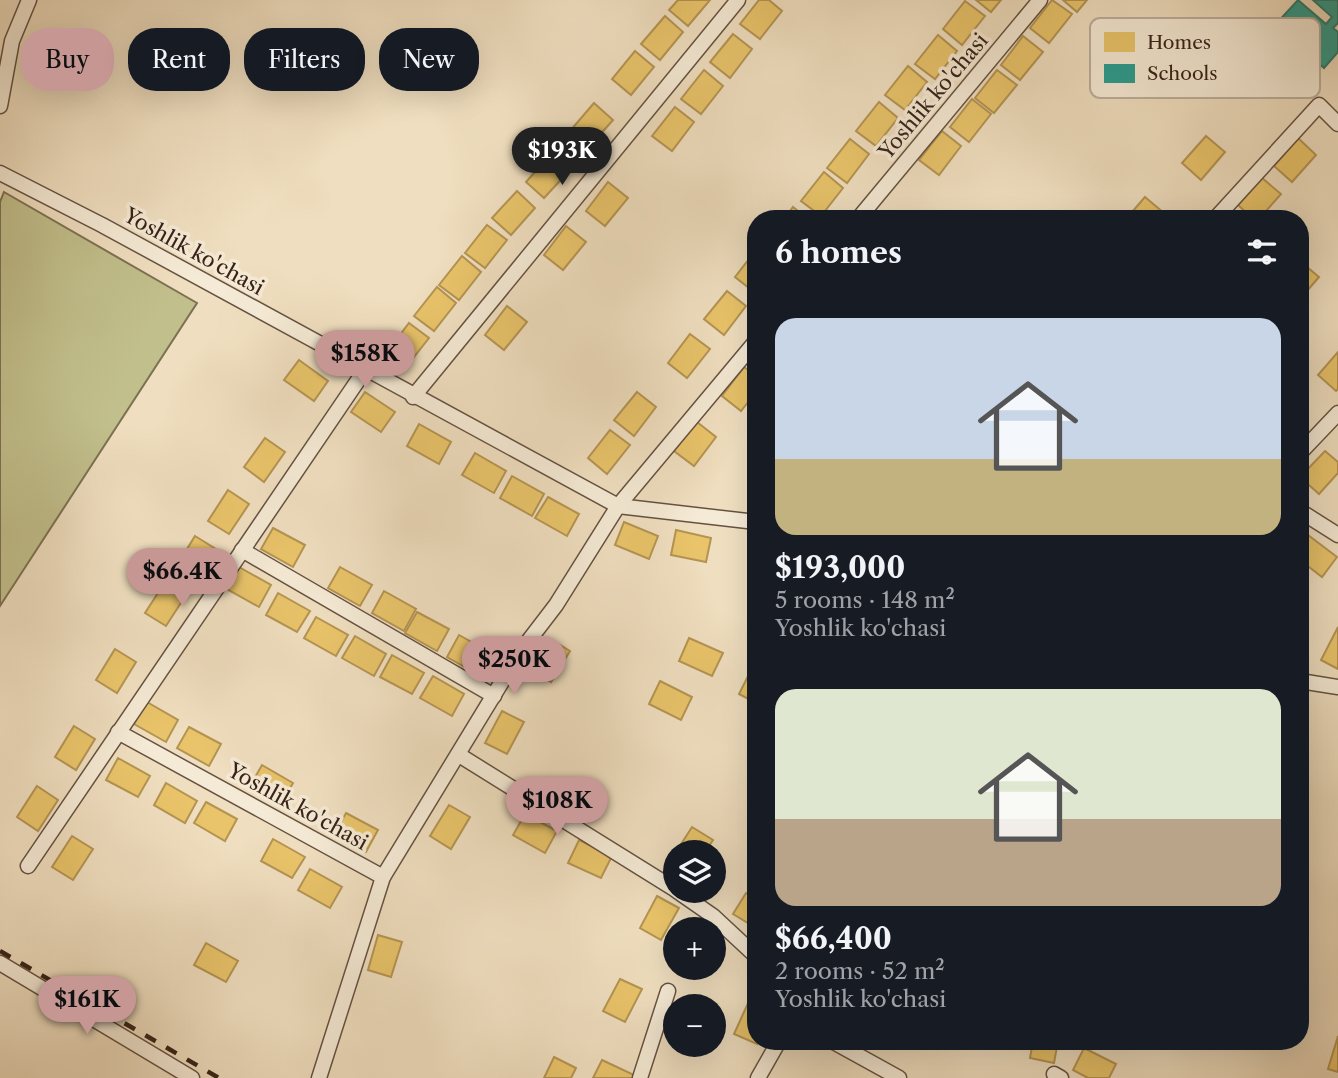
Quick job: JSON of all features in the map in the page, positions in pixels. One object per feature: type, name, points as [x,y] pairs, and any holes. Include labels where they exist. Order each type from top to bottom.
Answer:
[{"type":"street","points":[[0,106],[12,41],[29,0]]},
{"type":"street","points":[[413,397],[738,0]]},
{"type":"street","name":"Yoshlik ko'chasi","points":[[865,210],[1040,0]]},
{"type":"street","points":[[1223,210],[1319,105],[1338,124]]},
{"type":"street","name":"Yoshlik ko'chasi","points":[[0,173],[102,225],[413,397],[618,506],[747,521]]},
{"type":"street","name":"Yoshlik ko'chasi","points":[[319,1078],[383,877],[494,696],[618,506],[747,352]]},
{"type":"street","points":[[28,866],[365,370]]},
{"type":"street","points":[[1309,444],[1338,413]]},
{"type":"street","points":[[1309,517],[1338,535]]},
{"type":"street","points":[[243,550],[494,696]]},
{"type":"street","points":[[1309,682],[1338,687]]},
{"type":"street","name":"Yoshlik ko'chasi","points":[[118,732],[383,877]]},
{"type":"street","points":[[458,755],[663,882]]},
{"type":"street","points":[[694,903],[747,948]]},
{"type":"street","points":[[0,963],[192,1078]]},
{"type":"street","points":[[640,1078],[668,991]]},
{"type":"street","points":[[758,1078],[774,1050]]},
{"type":"street","points":[[848,1050],[899,1078]]},
{"type":"shaded area","points":[[4,192],[197,303],[0,606],[0,202]]},
{"type":"building: Homes","points":[[678,0],[710,0],[688,26],[669,10]]},
{"type":"building: Homes","points":[[759,0],[769,0],[782,11],[760,39],[740,24]]},
{"type":"building: Homes","points":[[976,0],[1001,0],[991,12]]},
{"type":"building: Homes","points":[[1052,0],[1072,14],[1049,43],[1030,28]]},
{"type":"building: Homes","points":[[1063,0],[1087,0],[1077,12]]},
{"type":"building: Homes","points":[[965,1],[985,16],[962,45],[943,29]]},
{"type":"building: Homes","points":[[665,16],[683,32],[660,60],[641,44]]},
{"type":"building: Homes","points":[[733,34],[752,49],[730,78],[710,62]]},
{"type":"building: Homes","points":[[938,35],[957,51],[935,79],[915,64]]},
{"type":"building: Homes","points":[[1023,36],[1043,52],[1020,80],[1001,65]]},
{"type":"building: Homes","points":[[635,51],[654,67],[631,95],[612,79]]},
{"type":"building: Homes","points":[[908,66],[927,82],[905,110],[885,95]]},
{"type":"building: Homes","points":[[704,70],[723,86],[701,114],[681,99]]},
{"type":"building: Homes","points":[[997,70],[1017,85],[994,113],[975,98]]},
{"type":"building: Homes","points":[[972,99],[991,114],[969,142],[950,127]]},
{"type":"building: Homes","points":[[879,102],[898,118],[876,146],[856,131]]},
{"type":"building: Homes","points":[[594,103],[613,120],[589,147],[570,131]]},
{"type":"building: Homes","points":[[675,107],[694,122],[672,151],[652,136]]},
{"type":"building: Homes","points":[[942,131],[961,146],[939,175],[919,160]]},
{"type":"building: Homes","points":[[1206,136],[1225,152],[1201,180],[1182,163]]},
{"type":"building: Homes","points":[[1298,138],[1316,155],[1292,182],[1274,166]]},
{"type":"building: Homes","points":[[850,139],[869,154],[847,183],[827,168]]},
{"type":"building: Homes","points":[[550,155],[569,171],[544,198],[526,182]]},
{"type":"building: Homes","points":[[824,172],[843,188],[826,210],[813,210],[801,201]]},
{"type":"building: Homes","points":[[1262,178],[1281,194],[1267,210],[1243,210],[1238,205]]},
{"type":"building: Homes","points":[[608,182],[628,198],[605,226],[586,211]]},
{"type":"building: Homes","points":[[517,191],[535,208],[511,235],[492,218]]},
{"type":"building: Homes","points":[[1145,197],[1160,210],[1134,210]]},
{"type":"building: Homes","points":[[487,225],[507,240],[485,268],[465,253]]},
{"type":"building: Homes","points":[[566,226],[586,242],[563,270],[544,255]]},
{"type":"building: Homes","points":[[462,256],[481,272],[459,300],[439,285]]},
{"type":"building: Homes","points":[[747,262],[747,286],[735,277]]},
{"type":"building: Homes","points":[[1309,269],[1319,277],[1309,289]]},
{"type":"building: Homes","points":[[437,287],[456,303],[434,331],[414,316]]},
{"type":"building: Homes","points":[[727,291],[746,306],[724,335],[704,319]]},
{"type":"building: Homes","points":[[507,306],[527,322],[504,350],[485,335]]},
{"type":"building: Homes","points":[[409,323],[429,338],[406,367],[387,352]]},
{"type":"building: Homes","points":[[690,334],[710,349],[687,378],[668,363]]},
{"type":"building: Homes","points":[[1338,352],[1338,389],[1336,391],[1318,375]]},
{"type":"building: Homes","points":[[299,360],[328,381],[314,401],[284,380]]},
{"type":"building: Homes","points":[[744,367],[747,369],[747,403],[741,411],[722,396]]},
{"type":"building: Homes","points":[[365,392],[395,412],[381,432],[351,412]]},
{"type":"building: Homes","points":[[637,392],[656,407],[634,436],[614,420]]},
{"type":"building: Homes","points":[[697,422],[716,437],[694,466],[674,451]]},
{"type":"building: Homes","points":[[419,424],[451,442],[439,464],[407,446]]},
{"type":"building: Homes","points":[[610,430],[630,445],[607,474],[588,458]]},
{"type":"building: Homes","points":[[265,438],[285,452],[264,482],[244,467]]},
{"type":"building: Homes","points":[[1325,451],[1338,462],[1338,473],[1319,494],[1309,485],[1309,468]]},
{"type":"building: Homes","points":[[475,453],[506,471],[494,493],[462,475]]},
{"type":"building: Homes","points":[[512,476],[544,494],[532,516],[500,498]]},
{"type":"building: Homes","points":[[228,490],[249,504],[229,534],[208,521]]},
{"type":"building: Homes","points":[[548,497],[579,514],[567,536],[535,518]]},
{"type":"building: Homes","points":[[624,522],[658,536],[649,559],[615,545]]},
{"type":"building: Homes","points":[[273,528],[305,545],[293,567],[261,549]]},
{"type":"building: Homes","points":[[676,530],[711,538],[706,562],[671,555]]},
{"type":"building: Homes","points":[[195,536],[216,549],[197,580],[176,567]]},
{"type":"building: Homes","points":[[1309,536],[1337,557],[1322,577],[1309,567]]},
{"type":"building: Homes","points":[[239,567],[271,585],[259,607],[227,589]]},
{"type":"building: Homes","points":[[340,567],[372,585],[360,606],[328,588]]},
{"type":"building: Homes","points":[[165,582],[186,595],[166,626],[145,613]]},
{"type":"building: Homes","points":[[384,591],[416,609],[404,631],[372,613]]},
{"type":"building: Homes","points":[[278,593],[310,611],[297,632],[266,615]]},
{"type":"building: Homes","points":[[417,612],[449,629],[437,651],[405,633]]},
{"type":"building: Homes","points":[[316,617],[348,635],[336,656],[304,638]]},
{"type":"building: Homes","points":[[1338,627],[1338,669],[1321,660]]},
{"type":"building: Homes","points":[[459,635],[491,653],[479,675],[447,657]]},
{"type":"building: Homes","points":[[355,636],[386,654],[374,676],[342,658]]},
{"type":"building: Homes","points":[[549,638],[570,651],[551,682],[530,669]]},
{"type":"building: Homes","points":[[689,638],[723,653],[712,676],[679,661]]},
{"type":"building: Homes","points":[[115,649],[136,662],[117,693],[96,680]]},
{"type":"building: Homes","points":[[392,655],[424,673],[412,694],[380,677]]},
{"type":"building: Homes","points":[[433,676],[464,694],[452,716],[420,698]]},
{"type":"building: Homes","points":[[747,678],[747,698],[739,694]]},
{"type":"building: Homes","points":[[660,681],[692,697],[681,720],[649,704]]},
{"type":"building: Homes","points":[[147,702],[178,720],[166,742],[134,724]]},
{"type":"building: Homes","points":[[502,711],[524,722],[507,754],[485,743]]},
{"type":"building: Homes","points":[[74,726],[95,739],[76,770],[55,757]]},
{"type":"building: Homes","points":[[189,727],[221,744],[209,766],[177,748]]},
{"type":"building: Homes","points":[[118,758],[150,776],[138,797],[106,780]]},
{"type":"building: Homes","points":[[262,765],[293,783],[281,804],[250,786]]},
{"type":"building: Homes","points":[[166,783],[197,801],[185,823],[154,805]]},
{"type":"building: Homes","points":[[37,786],[58,800],[38,831],[17,817]]},
{"type":"building: Homes","points":[[206,802],[237,819],[225,841],[194,823]]},
{"type":"building: Homes","points":[[449,805],[470,817],[451,849],[430,836]]},
{"type":"building: Homes","points":[[346,813],[378,830],[366,852],[334,835]]},
{"type":"building: Homes","points":[[525,814],[557,831],[545,853],[513,835]]},
{"type":"building: Homes","points":[[692,827],[713,840],[684,840]]},
{"type":"building: Homes","points":[[72,836],[93,849],[73,880],[52,867]]},
{"type":"building: Homes","points":[[273,839],[305,857],[292,878],[261,861]]},
{"type":"building: Homes","points":[[579,840],[612,856],[601,878],[568,863]]},
{"type":"building: Homes","points":[[310,869],[342,887],[330,908],[298,890]]},
{"type":"building: Homes","points":[[746,893],[747,894],[747,923],[733,914]]},
{"type":"building: Homes","points":[[657,896],[663,899],[663,903],[679,908],[674,917],[663,917],[661,940],[640,928]]},
{"type":"building: Homes","points":[[378,935],[402,942],[391,977],[368,970]]},
{"type":"building: Homes","points":[[206,943],[238,961],[226,982],[194,965]]},
{"type":"building: Homes","points":[[620,979],[642,989],[625,1022],[603,1011]]},
{"type":"building: Homes","points":[[747,1005],[747,1040],[734,1034]]},
{"type":"building: Homes","points":[[1338,1036],[1338,1072],[1328,1069]]},
{"type":"building: Homes","points":[[1031,1050],[1056,1050],[1054,1063],[1030,1058]]},
{"type":"building: Homes","points":[[1083,1050],[1116,1064],[1109,1078],[1088,1078],[1073,1070]]},
{"type":"building: Homes","points":[[554,1057],[576,1068],[571,1078],[544,1078]]},
{"type":"building: Homes","points":[[602,1060],[634,1075],[633,1078],[593,1078]]},
{"type":"building: Schools","points":[[1298,0],[1319,18],[1281,18]]},
{"type":"building: Schools","points":[[1313,0],[1338,0],[1338,23],[1333,28],[1338,32],[1338,52],[1324,68],[1320,64],[1320,19],[1326,24],[1332,17]]},
{"type":"railway","points":[[0,951],[219,1078]]}]
